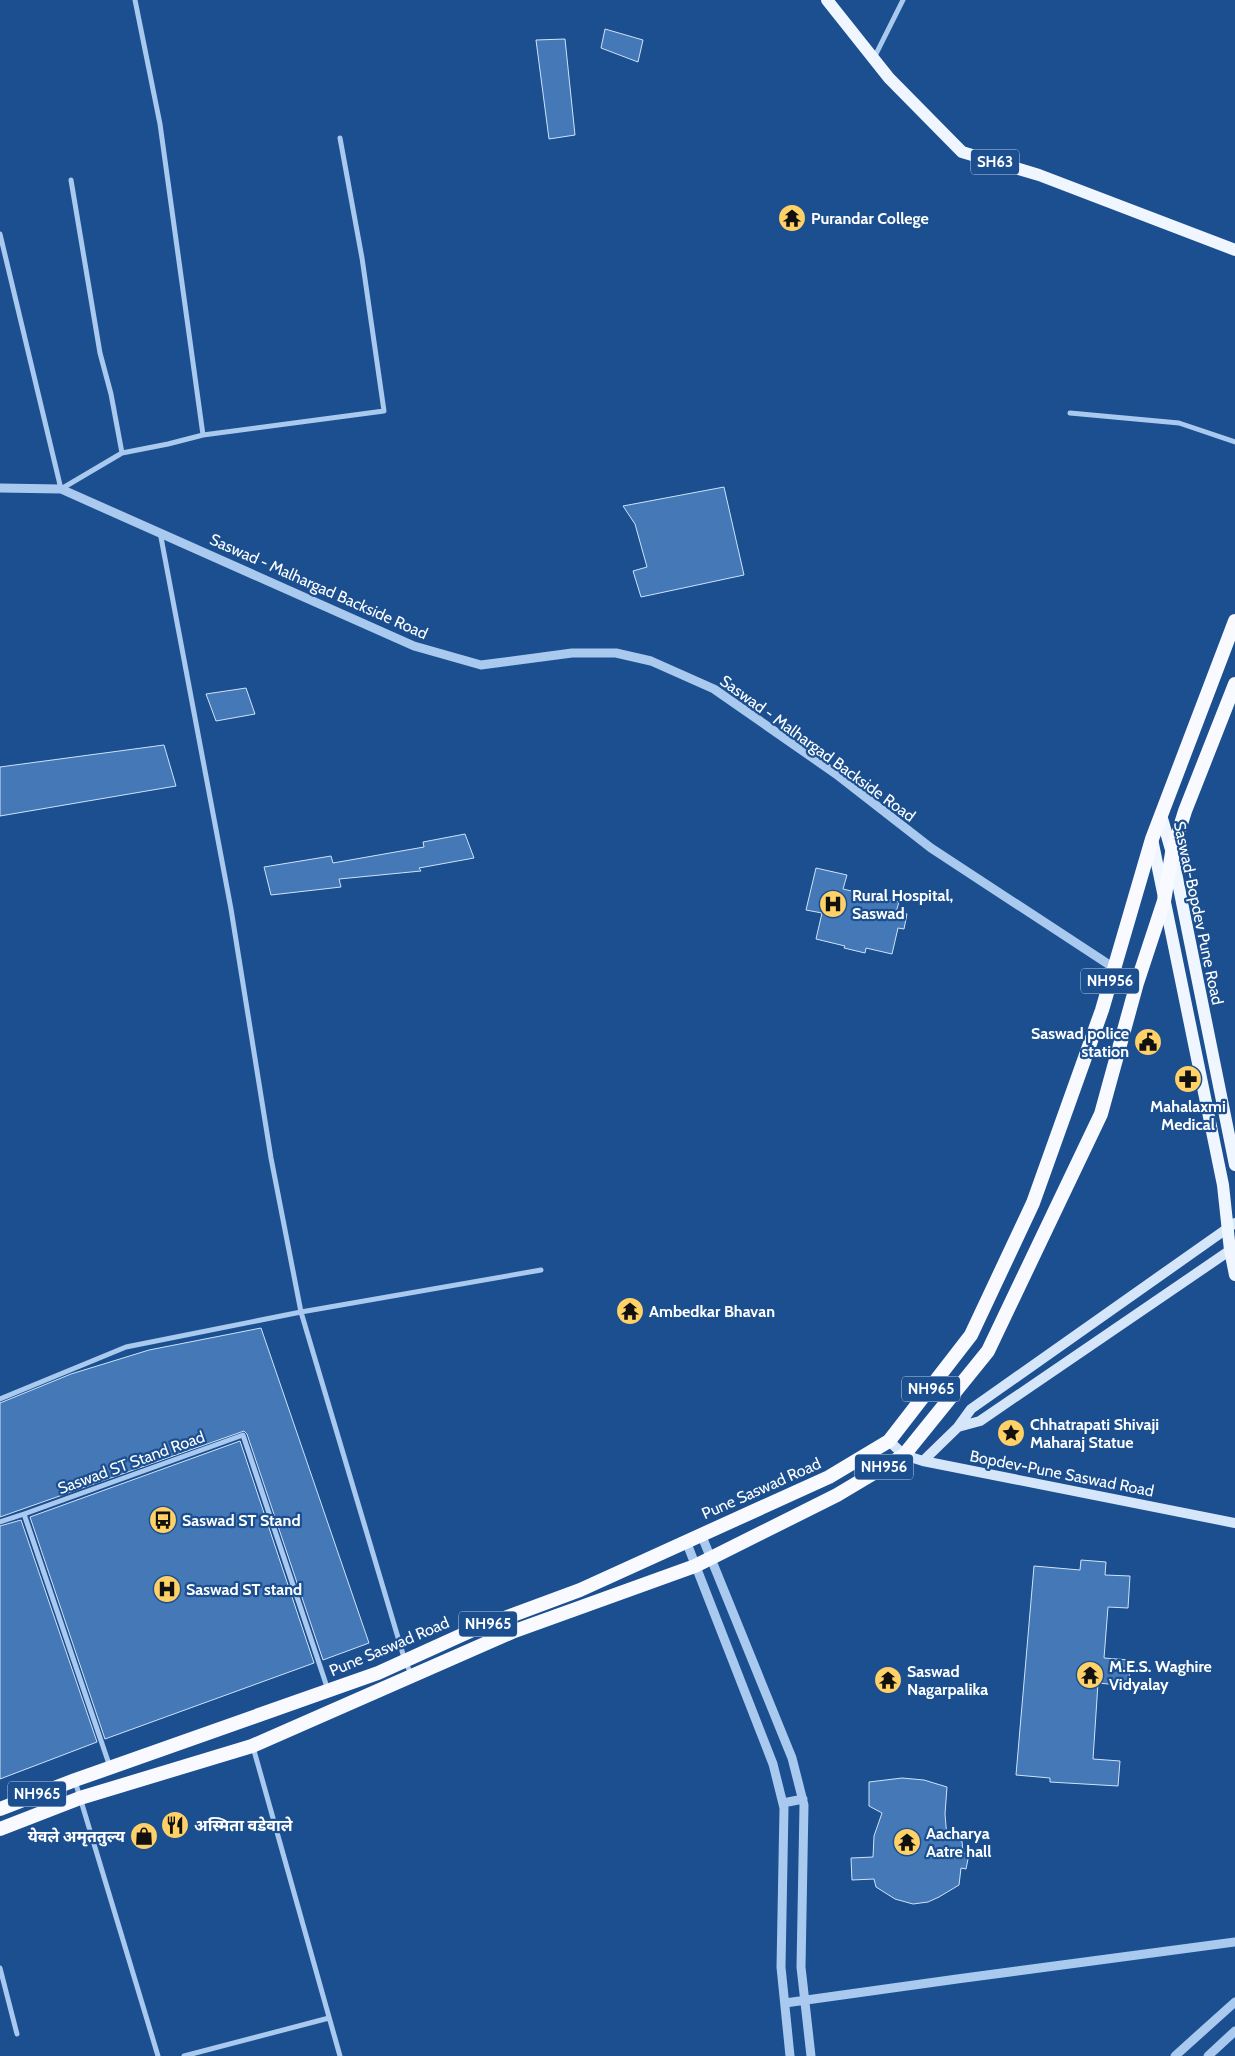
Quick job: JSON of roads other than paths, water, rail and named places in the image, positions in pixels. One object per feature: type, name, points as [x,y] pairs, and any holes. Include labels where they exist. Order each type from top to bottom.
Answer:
[{"type":"highway","name":"NH956","points":[[971,1335],[1033,1203],[1102,1010],[1152,839],[1235,621]]},
{"type":"highway","name":"NH956","points":[[0,1829],[80,1798],[252,1746],[512,1632],[695,1566],[837,1495],[904,1455],[988,1352],[1101,1114],[1137,983],[1164,901],[1172,853],[1185,811],[1235,684]]},
{"type":"highway","name":"NH965","points":[[889,1441],[971,1335]]},
{"type":"highway","name":"Pune Saswad Road","points":[[0,1809],[111,1767],[378,1673],[474,1629],[580,1590],[829,1477],[889,1441]]},
{"type":"main road","name":"SH63","points":[[827,0],[889,78],[962,152],[1039,175],[1235,250]]},
{"type":"main road","name":"Saswad-Bopdev Pune Road","points":[[1161,815],[1172,853],[1235,1165]]},
{"type":"main road","name":"Saswad-Bopdev Pune Road","points":[[1152,839],[1231,1226],[1235,1275]]},
{"type":"main road","points":[[1222,1185],[1235,1179]]},
{"type":"main road","points":[[923,1461],[958,1427],[971,1409],[1231,1226]]},
{"type":"main road","points":[[958,1427],[980,1421],[1232,1249]]},
{"type":"main road","points":[[1020,1374],[1029,1387]]},
{"type":"main road","name":"Bopdev-Pune Saswad Road","points":[[889,1441],[904,1455],[923,1461],[1235,1523]]},
{"type":"street","points":[[135,0],[160,124],[203,435]]},
{"type":"street","points":[[874,59],[903,0]]},
{"type":"street","points":[[0,234],[61,488],[122,453],[203,435],[384,411],[362,258],[340,138]]},
{"type":"street","points":[[71,180],[100,354],[111,394],[122,453]]},
{"type":"street","points":[[1070,414],[1179,424],[1235,442]]},
{"type":"street","name":"Saswad - Malhargad Backside Road","points":[[0,488],[61,488],[414,646],[481,665],[572,653],[616,653],[652,661],[714,690],[836,774],[931,848],[1137,983]]},
{"type":"street","points":[[160,532],[231,909],[271,1158],[301,1312],[405,1661],[412,1676]]},
{"type":"street","points":[[0,1399],[126,1347],[301,1312],[541,1270]]},
{"type":"street","name":"Saswad ST Stand Road","points":[[24,1514],[243,1435],[328,1691]]},
{"type":"street","points":[[0,1522],[24,1514],[111,1767]]},
{"type":"street","points":[[701,1534],[792,1758],[803,1799],[801,1967],[811,2056]]},
{"type":"street","points":[[686,1541],[773,1764],[783,1803],[781,1967],[790,2056]]},
{"type":"street","points":[[252,1746],[340,2056]]},
{"type":"street","points":[[75,1780],[158,2056]]},
{"type":"street","points":[[783,1803],[803,1799]]},
{"type":"street","points":[[785,2004],[1235,1942]]},
{"type":"street","points":[[0,1968],[18,2034]]},
{"type":"street","points":[[1175,2056],[1235,2002]]},
{"type":"street","points":[[184,2056],[329,2018]]},
{"type":"street","points":[[1208,2056],[1235,2031]]},
{"type":"place","name":"Purandar College","points":[[792,218]]},
{"type":"place","name":"Rural Hospital, Saswad","points":[[833,904]]},
{"type":"place","name":"Saswad police station","points":[[1148,1042]]},
{"type":"place","name":"Mahalaxmi Medical","points":[[1188,1079]]},
{"type":"place","name":"Ambedkar Bhavan","points":[[630,1311]]},
{"type":"place","name":"Chhatrapati Shivaji Maharaj Statue","points":[[1011,1433]]},
{"type":"place","name":"Saswad ST Stand","points":[[163,1520]]},
{"type":"place","name":"Saswad ST stand","points":[[167,1589]]},
{"type":"place","name":"M.E.S. Waghire Vidyalay","points":[[1090,1675]]},
{"type":"place","name":"Saswad Nagarpalika","points":[[888,1680]]},
{"type":"place","name":"अस्मिता वडेवाले","points":[[175,1825]]},
{"type":"place","name":"येवले अमृततुल्य","points":[[144,1836]]},
{"type":"place","name":"Aacharya Aatre hall","points":[[907,1842]]}]
